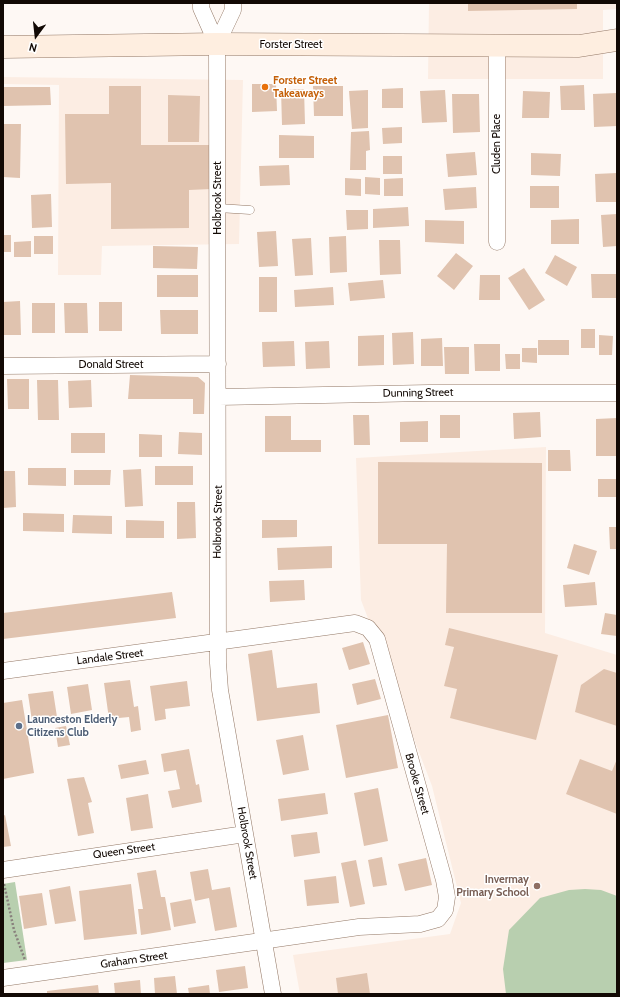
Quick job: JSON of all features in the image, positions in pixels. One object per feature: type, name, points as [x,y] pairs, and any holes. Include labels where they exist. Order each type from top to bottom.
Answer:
[{"type":"street","name":"Holbrook Street","points":[[201,3],[201,8],[217,44],[219,397],[217,642],[220,690],[265,941],[273,994]]},
{"type":"street","name":"Holbrook Street","points":[[217,44],[233,10],[233,3]]},
{"type":"street","name":"Forster Street","points":[[3,47],[217,44],[579,46],[617,40]]},
{"type":"street","name":"Cluden Place","points":[[497,46],[497,242]]},
{"type":"street","name":"Forster Street","points":[[579,46],[617,55]]},
{"type":"street","name":"Donald Street","points":[[3,366],[218,364]]},
{"type":"street","name":"Dunning Street","points":[[219,397],[429,393],[617,393]]},
{"type":"street","name":"Brooke Street","points":[[217,642],[355,624],[368,628],[377,639],[448,896],[445,910],[438,919],[426,922],[359,927],[265,941]]},
{"type":"street","name":"Landale Street","points":[[3,671],[193,647],[217,642]]},
{"type":"street","name":"Queen Street","points":[[3,870],[245,834]]},
{"type":"street","name":"Graham Street","points":[[3,978],[265,941]]},
{"type":"lane","points":[[218,208],[250,210]]},
{"type":"path","points":[[3,878],[14,930],[31,974]]},
{"type":"shaded area","points":[[429,3],[617,3],[617,9],[603,10],[603,79],[428,79]]},
{"type":"shaded area","points":[[3,77],[243,80],[239,244],[102,246],[101,275],[58,275],[59,85],[3,84]]},
{"type":"shaded area","points":[[546,447],[545,633],[617,655],[617,994],[300,994],[293,955],[450,934],[461,903],[432,786],[361,600],[356,458]]},
{"type":"green space","points":[[15,882],[27,960],[3,963],[3,884]]},
{"type":"green space","points":[[569,890],[601,890],[617,896],[617,994],[506,994],[503,969],[509,930],[540,898]]},
{"type":"building","points":[[468,3],[577,3],[577,9],[468,11]]},
{"type":"building","points":[[252,84],[276,84],[277,111],[252,112]]},
{"type":"building","points":[[584,85],[585,110],[561,110],[560,86]]},
{"type":"building","points":[[109,86],[141,86],[141,145],[211,145],[211,189],[189,190],[189,228],[111,229],[111,183],[66,184],[65,114],[109,114]]},
{"type":"building","points":[[313,86],[343,86],[343,116],[314,116]]},
{"type":"building","points":[[3,87],[50,87],[51,105],[3,106]]},
{"type":"building","points":[[403,88],[403,108],[382,108],[382,89]]},
{"type":"building","points":[[304,89],[305,124],[282,125],[281,90]]},
{"type":"building","points":[[368,90],[368,128],[352,129],[349,91]]},
{"type":"building","points":[[445,90],[447,122],[422,123],[420,91]]},
{"type":"building","points":[[523,91],[550,92],[549,118],[522,118]]},
{"type":"building","points":[[617,93],[617,126],[594,127],[593,94]]},
{"type":"building","points":[[452,94],[479,94],[480,132],[453,133]]},
{"type":"building","points":[[168,95],[200,96],[199,142],[168,142]]},
{"type":"building","points":[[3,124],[21,124],[20,178],[3,177]]},
{"type":"building","points":[[402,127],[402,143],[383,144],[382,128]]},
{"type":"building","points":[[369,131],[370,150],[366,151],[366,170],[350,170],[351,132]]},
{"type":"building","points":[[279,135],[314,136],[314,158],[279,158]]},
{"type":"building","points":[[475,152],[477,175],[448,177],[446,154]]},
{"type":"building","points":[[531,153],[561,154],[560,176],[531,175]]},
{"type":"building","points":[[383,156],[402,156],[402,174],[383,174]]},
{"type":"building","points":[[289,165],[290,185],[260,186],[259,166]]},
{"type":"building","points":[[617,173],[617,202],[596,202],[595,174]]},
{"type":"building","points":[[365,177],[380,178],[380,195],[365,194]]},
{"type":"building","points":[[345,178],[361,179],[361,196],[345,195]]},
{"type":"building","points":[[403,178],[403,196],[384,196],[384,179]]},
{"type":"building","points":[[530,186],[559,186],[559,208],[530,208]]},
{"type":"building","points":[[476,187],[477,208],[445,210],[443,189]]},
{"type":"building","points":[[51,194],[52,227],[32,228],[31,195]]},
{"type":"building","points":[[408,207],[409,226],[373,228],[373,209]]},
{"type":"building","points":[[346,210],[368,210],[368,229],[347,230]]},
{"type":"building","points":[[617,214],[617,246],[603,247],[601,215]]},
{"type":"building","points":[[579,219],[579,244],[551,244],[551,220]]},
{"type":"building","points":[[425,220],[464,221],[464,244],[425,242]]},
{"type":"building","points":[[276,231],[278,266],[259,267],[257,232]]},
{"type":"building","points":[[3,235],[11,235],[11,252],[3,252]]},
{"type":"building","points":[[34,236],[53,236],[53,254],[34,254]]},
{"type":"building","points":[[346,236],[347,272],[330,273],[329,237]]},
{"type":"building","points":[[311,238],[313,275],[295,276],[292,239]]},
{"type":"building","points":[[379,240],[400,240],[401,274],[380,275]]},
{"type":"building","points":[[31,241],[31,257],[14,257],[14,242]]},
{"type":"building","points":[[153,246],[198,247],[197,269],[153,268]]},
{"type":"building","points":[[456,253],[473,266],[454,290],[437,276]]},
{"type":"building","points":[[555,255],[577,267],[567,286],[545,273]]},
{"type":"building","points":[[524,268],[545,300],[529,310],[508,278]]},
{"type":"building","points":[[591,274],[617,274],[617,298],[592,298]]},
{"type":"building","points":[[157,275],[198,275],[198,297],[157,297]]},
{"type":"building","points":[[480,275],[500,275],[500,300],[479,300]]},
{"type":"building","points":[[259,277],[277,277],[277,312],[259,312]]},
{"type":"building","points":[[383,280],[385,298],[350,301],[348,283]]},
{"type":"building","points":[[333,287],[334,305],[295,307],[294,290]]},
{"type":"building","points":[[20,301],[21,335],[3,335],[3,302]]},
{"type":"building","points":[[99,302],[122,302],[122,331],[99,331]]},
{"type":"building","points":[[32,303],[55,303],[55,333],[32,333]]},
{"type":"building","points":[[64,303],[87,303],[88,333],[65,333]]},
{"type":"building","points":[[160,310],[198,310],[198,334],[161,334]]},
{"type":"building","points":[[581,329],[595,329],[595,348],[581,348]]},
{"type":"building","points":[[413,332],[414,364],[393,365],[392,333]]},
{"type":"building","points":[[384,335],[384,365],[358,366],[358,336]]},
{"type":"building","points":[[599,335],[613,336],[612,355],[599,355]]},
{"type":"building","points":[[442,338],[443,366],[421,366],[421,339]]},
{"type":"building","points":[[538,340],[569,340],[569,355],[538,355]]},
{"type":"building","points":[[294,341],[295,366],[263,367],[262,342]]},
{"type":"building","points":[[329,341],[330,368],[306,369],[305,342]]},
{"type":"building","points":[[474,344],[500,344],[500,371],[475,371]]},
{"type":"building","points":[[444,347],[469,347],[469,374],[445,374]]},
{"type":"building","points":[[522,348],[537,348],[537,363],[522,362]]},
{"type":"building","points":[[505,354],[520,354],[520,369],[506,369]]},
{"type":"building","points":[[130,375],[198,377],[205,383],[204,414],[193,414],[193,399],[128,399]]},
{"type":"building","points":[[7,379],[29,379],[29,409],[8,409]]},
{"type":"building","points":[[37,380],[58,380],[59,420],[38,420]]},
{"type":"building","points":[[91,380],[92,407],[69,408],[68,381]]},
{"type":"building","points":[[540,412],[541,437],[514,439],[513,413]]},
{"type":"building","points":[[353,415],[369,415],[370,445],[354,445]]},
{"type":"building","points":[[440,415],[460,415],[460,438],[440,438]]},
{"type":"building","points":[[265,416],[291,416],[291,440],[321,440],[321,452],[265,452]]},
{"type":"building","points":[[617,418],[617,456],[596,456],[596,419]]},
{"type":"building","points":[[428,421],[428,442],[400,442],[400,422]]},
{"type":"building","points":[[179,432],[202,433],[202,455],[178,454]]},
{"type":"building","points":[[71,433],[105,433],[105,453],[71,453]]},
{"type":"building","points":[[139,434],[162,435],[162,457],[139,457]]},
{"type":"building","points":[[548,450],[570,450],[571,471],[548,471]]},
{"type":"building","points":[[378,462],[542,463],[542,613],[446,613],[447,544],[378,544]]},
{"type":"building","points":[[155,466],[193,466],[193,485],[155,485]]},
{"type":"building","points":[[28,468],[66,468],[66,486],[28,485]]},
{"type":"building","points":[[141,469],[143,506],[125,507],[123,470]]},
{"type":"building","points":[[74,470],[111,470],[110,485],[74,485]]},
{"type":"building","points":[[3,471],[15,471],[16,507],[3,508]]},
{"type":"building","points":[[598,479],[617,479],[617,497],[598,497]]},
{"type":"building","points":[[177,502],[195,502],[196,538],[177,539]]},
{"type":"building","points":[[23,513],[64,514],[64,532],[23,531]]},
{"type":"building","points":[[73,515],[112,516],[112,534],[72,533]]},
{"type":"building","points":[[126,520],[164,521],[164,538],[126,538]]},
{"type":"building","points":[[262,520],[297,520],[297,537],[262,538]]},
{"type":"building","points":[[609,527],[617,527],[617,549],[610,549]]},
{"type":"building","points":[[574,544],[597,551],[589,575],[567,568]]},
{"type":"building","points":[[332,546],[332,568],[278,570],[277,548]]},
{"type":"building","points":[[304,580],[305,600],[270,602],[269,581]]},
{"type":"building","points":[[595,582],[597,605],[565,607],[563,585]]},
{"type":"building","points":[[172,592],[176,618],[3,639],[3,613]]},
{"type":"building","points":[[605,613],[617,615],[617,636],[601,634]]},
{"type":"building","points":[[449,628],[558,655],[536,740],[450,718],[457,689],[444,686],[454,647],[445,645]]},
{"type":"building","points":[[363,642],[370,664],[349,670],[342,648]]},
{"type":"building","points":[[272,650],[277,688],[317,683],[320,713],[257,721],[248,654]]},
{"type":"building","points":[[604,669],[617,673],[617,726],[575,712],[581,685]]},
{"type":"building","points":[[375,679],[381,699],[357,705],[352,684]]},
{"type":"building","points":[[130,680],[134,707],[138,706],[141,730],[131,732],[129,717],[109,719],[104,683]]},
{"type":"building","points":[[187,681],[190,706],[165,709],[166,719],[155,721],[150,686]]},
{"type":"building","points":[[88,684],[92,710],[71,714],[67,687]]},
{"type":"building","points":[[53,691],[57,717],[32,721],[28,694]]},
{"type":"building","points":[[22,700],[34,773],[3,779],[3,703]]},
{"type":"building","points":[[388,715],[398,768],[346,778],[336,725]]},
{"type":"building","points":[[66,726],[70,745],[58,747],[55,728]]},
{"type":"building","points":[[303,735],[309,770],[283,775],[276,740]]},
{"type":"building","points":[[189,749],[196,785],[199,784],[202,802],[172,808],[168,791],[180,789],[176,770],[164,772],[161,754]]},
{"type":"building","points":[[580,759],[612,771],[617,759],[617,814],[566,794]]},
{"type":"building","points":[[146,760],[149,774],[121,779],[118,765]]},
{"type":"building","points":[[84,777],[92,802],[88,803],[94,833],[78,836],[67,779]]},
{"type":"building","points":[[378,788],[388,841],[364,846],[354,793]]},
{"type":"building","points":[[325,793],[328,814],[281,821],[278,799]]},
{"type":"building","points":[[148,794],[153,828],[131,831],[126,798]]},
{"type":"building","points":[[5,815],[11,846],[3,847],[3,816]]},
{"type":"building","points":[[317,832],[320,853],[294,857],[291,835]]},
{"type":"building","points":[[382,857],[387,885],[373,887],[368,860]]},
{"type":"building","points":[[426,858],[432,885],[405,891],[398,864]]},
{"type":"building","points":[[356,860],[365,904],[350,907],[341,863]]},
{"type":"building","points":[[208,869],[212,890],[230,887],[237,927],[215,931],[209,898],[195,901],[190,872]]},
{"type":"building","points":[[156,870],[161,897],[165,897],[171,930],[141,935],[138,909],[143,909],[137,873]]},
{"type":"building","points":[[336,876],[339,903],[307,906],[304,880]]},
{"type":"building","points":[[131,884],[137,934],[84,940],[79,891]]},
{"type":"building","points":[[70,886],[76,921],[55,924],[49,890]]},
{"type":"building","points":[[42,893],[47,925],[24,929],[19,896]]},
{"type":"building","points":[[191,899],[196,923],[174,927],[170,903]]},
{"type":"building","points":[[245,966],[248,988],[219,992],[216,970]]},
{"type":"building","points":[[367,973],[370,994],[338,994],[336,978]]},
{"type":"building","points":[[175,976],[177,994],[155,994],[154,978]]},
{"type":"building","points":[[140,980],[141,994],[115,994],[114,983]]},
{"type":"building","points":[[98,985],[99,994],[47,994],[47,991]]},
{"type":"building","points":[[209,985],[210,994],[189,994],[188,988]]},
{"type":"place","name":"Forster Street Takeaways","points":[[265,87]]},
{"type":"place","name":"Launceston Elderly Citizens Club","points":[[19,726]]},
{"type":"place","name":"Invermay Primary School","points":[[537,886]]}]
